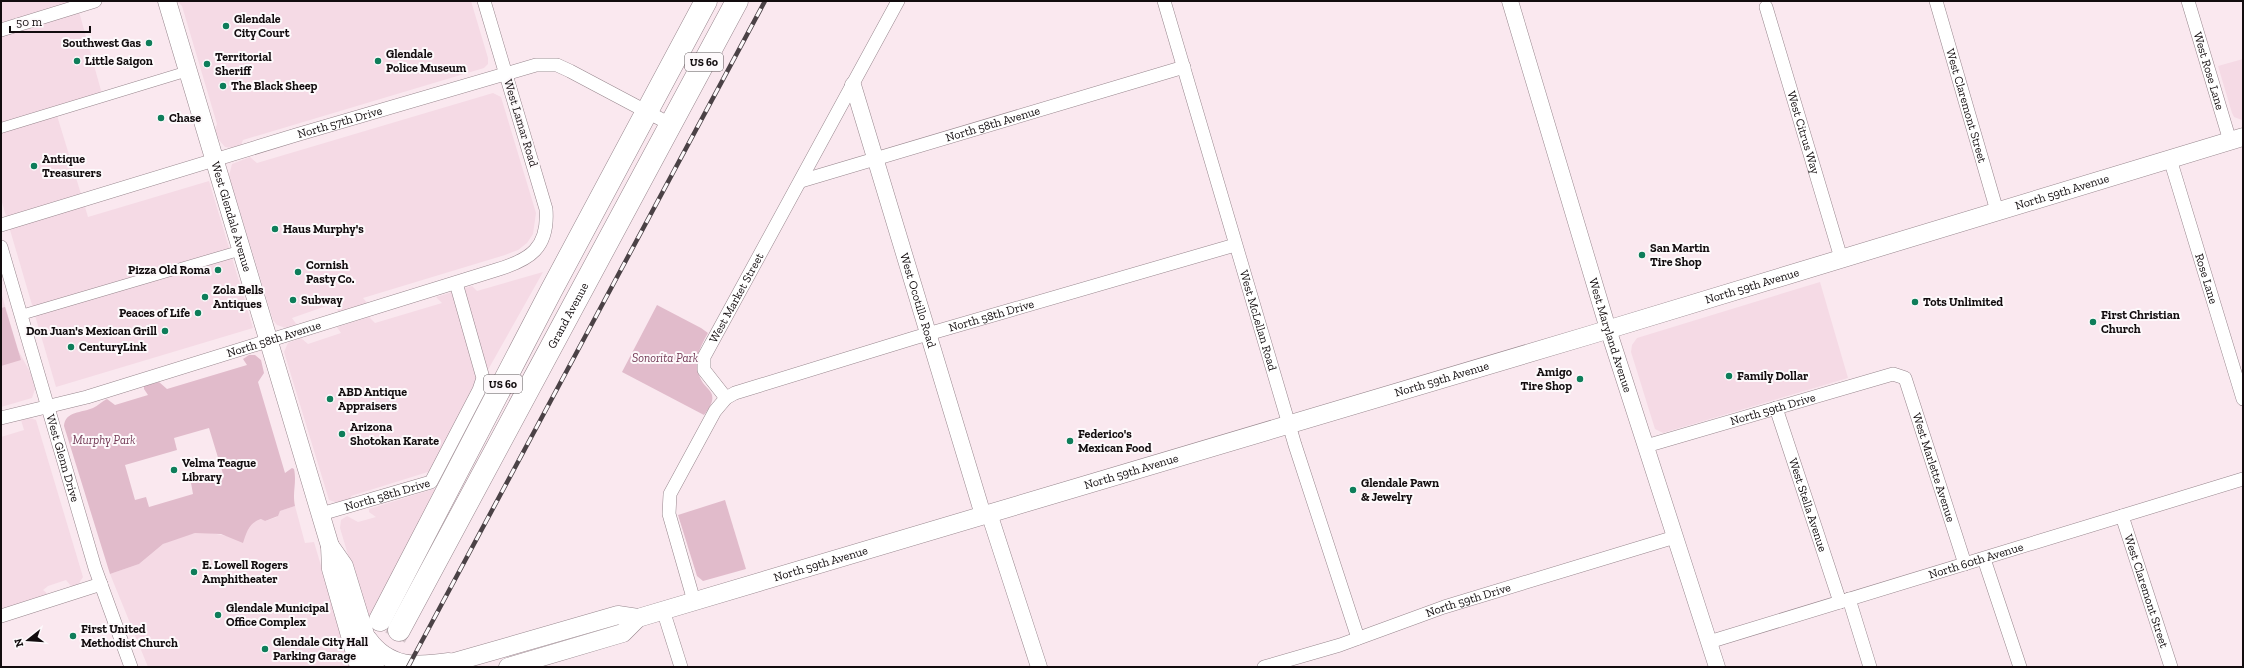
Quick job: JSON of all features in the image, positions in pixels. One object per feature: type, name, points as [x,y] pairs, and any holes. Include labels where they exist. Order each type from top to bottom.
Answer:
[{"type":"highway","name":"US 60","points":[[372,626],[706,1]]},
{"type":"highway","name":"Grand Avenue","points":[[400,630],[737,1]]},
{"type":"main road","name":"West Glendale Avenue","points":[[167,1],[321,514],[330,546],[331,569],[359,667]]},
{"type":"main road","name":"North 59th Avenue","points":[[508,667],[623,632],[638,618],[662,610],[1608,329],[2236,139]]},
{"type":"main road","name":"West Glendale Avenue","points":[[330,546],[344,566],[372,626],[375,667]]},
{"type":"main road","name":"North 59th Avenue","points":[[437,667],[618,615],[638,618]]},
{"type":"main road","points":[[372,626],[379,651],[397,662],[417,666],[463,660]]},
{"type":"street","points":[[1,30],[95,1]]},
{"type":"street","name":"West Lamar Road","points":[[484,1],[546,209],[546,230],[540,246]]},
{"type":"street","name":"West Market Street","points":[[726,398],[704,370],[704,358],[898,1]]},
{"type":"street","name":"West McLellan Road","points":[[1164,1],[1289,424],[1358,638]]},
{"type":"street","name":"West Maryland Avenue","points":[[1510,1],[1608,329],[1717,667]]},
{"type":"street","name":"West Claremont Street","points":[[1936,1],[1997,211]]},
{"type":"street","name":"West Rose Lane","points":[[2188,1],[2236,139]]},
{"type":"street","name":"West Citrus Way","points":[[1766,7],[1841,258]]},
{"type":"street","name":"North 57th Drive","points":[[1,226],[505,72],[536,64],[557,65],[670,124]]},
{"type":"street","name":"North 58th Avenue","points":[[801,181],[1184,67]]},
{"type":"street","points":[[1,128],[188,71]]},
{"type":"street","name":"West Ocotillo Road","points":[[853,85],[929,336],[986,514],[1039,667]]},
{"type":"street","name":"Rose Lane","points":[[2170,159],[2243,399]]},
{"type":"street","name":"North 58th Drive","points":[[726,398],[735,393],[1235,245]]},
{"type":"street","name":"North 58th Avenue","points":[[1,418],[87,397],[514,265],[528,257],[540,246]]},
{"type":"street","name":"West Glenn Drive","points":[[1,247],[101,584],[131,667]]},
{"type":"street","points":[[21,315],[242,250]]},
{"type":"street","name":"North 58th Drive","points":[[321,514],[431,482],[479,390],[483,378],[456,283]]},
{"type":"street","name":"North 59th Drive","points":[[1646,446],[1893,374],[1899,375]]},
{"type":"street","name":"West Marlette Avenue","points":[[1899,375],[1904,378],[1965,564]]},
{"type":"street","points":[[694,601],[669,514],[670,494],[715,411],[726,398]]},
{"type":"street","name":"West Stella Avenue","points":[[1776,408],[1870,667]]},
{"type":"street","name":"North 60th Avenue","points":[[1709,642],[2243,479]]},
{"type":"street","name":"West Claremont Street","points":[[2122,516],[2171,667]]},
{"type":"street","name":"North 59th Drive","points":[[1264,667],[1358,638],[1444,607],[1675,537]]},
{"type":"street","points":[[1984,559],[2020,667]]},
{"type":"street","points":[[1,616],[101,584]]},
{"type":"street","points":[[662,610],[681,667]]},
{"type":"shaded area","points":[[1,1],[76,1],[102,94],[55,109],[88,217],[209,181],[253,328],[56,387],[1,199]]},
{"type":"shaded area","points":[[177,1],[471,1],[488,58],[488,64],[484,68],[243,140],[241,145],[233,148],[225,147],[219,140],[215,130],[217,124],[182,6]]},
{"type":"shaded area","points":[[2243,59],[2242,120],[2234,117],[2232,113],[2218,66]]},
{"type":"shaded area","points":[[493,93],[501,97],[536,213],[533,234],[527,243],[518,250],[505,255],[363,298],[369,305],[340,313],[332,304],[292,318],[297,325],[286,328],[277,325],[273,320],[229,176],[232,164],[250,157],[257,163]]},
{"type":"shaded area","points":[[543,272],[431,471],[351,496],[352,500],[338,503],[329,500],[284,352],[288,343],[301,338],[308,344],[341,333],[337,327],[369,317],[375,323],[442,303],[436,297],[472,286],[477,291]]},
{"type":"shaded area","points":[[1820,282],[1848,378],[1663,433],[1655,429],[1631,352],[1632,345],[1637,338]]},
{"type":"shaded area","points":[[1,292],[18,350],[31,374],[35,389],[32,398],[1,407]]},
{"type":"shaded area","points":[[30,418],[36,420],[83,577],[77,586],[72,587],[66,580],[48,586],[43,590],[50,596],[2,610],[1,437],[24,430],[21,420]]},
{"type":"shaded area","points":[[437,488],[368,622],[340,528],[341,520],[347,516],[358,522],[376,517],[369,512],[369,509]]},
{"type":"shaded area","name":"Glendale Municipal Office Complex","points":[[295,506],[305,543],[314,542],[351,667],[148,667],[110,574],[139,564],[163,544],[179,537],[195,533],[211,533],[232,537],[255,521],[262,519],[265,521],[277,517],[280,511]]},
{"type":"green space","name":"Sonorita Park","points":[[657,305],[708,333],[701,345],[697,364],[703,383],[712,395],[710,406],[704,415],[622,372]]},
{"type":"green space","points":[[5,307],[21,360],[1,366],[1,308]]},
{"type":"green space","name":"Murphy Park","points":[[249,355],[255,355],[261,360],[264,373],[258,382],[285,473],[292,468],[294,469],[295,506],[280,511],[278,516],[265,521],[261,519],[251,525],[247,531],[243,543],[221,534],[195,533],[163,544],[139,564],[110,574],[64,426],[65,421],[71,415],[89,410],[107,399],[115,405],[148,395],[144,389],[144,386],[159,382],[167,389],[247,365],[243,359]],"holes":[[[209,428],[223,474],[191,483],[193,494],[149,507],[146,497],[135,500],[125,465],[177,450],[174,438]]]},
{"type":"green space","points":[[725,500],[746,569],[703,581],[697,576],[678,515]]},
{"type":"tunnel","points":[[380,667],[399,630]]},
{"type":"railway","points":[[408,667],[765,1]]},
{"type":"place","name":"Glendale City Court","points":[[226,26]]},
{"type":"place","name":"Southwest Gas","points":[[149,43]]},
{"type":"place","name":"Little Saigon","points":[[77,61]]},
{"type":"place","name":"Glendale Police Museum","points":[[378,61]]},
{"type":"place","name":"Territorial Sheriff","points":[[207,64]]},
{"type":"place","name":"The Black Sheep","points":[[223,86]]},
{"type":"place","name":"Chase","points":[[161,118]]},
{"type":"place","name":"Antique Treasurers","points":[[34,166]]},
{"type":"place","name":"Haus Murphy's","points":[[275,229]]},
{"type":"place","name":"San Martin Tire Shop","points":[[1642,255]]},
{"type":"place","name":"Pizza Old Roma","points":[[218,270]]},
{"type":"place","name":"Cornish Pasty Co.","points":[[298,272]]},
{"type":"place","name":"Zola Bells Antiques","points":[[205,297]]},
{"type":"place","name":"Subway","points":[[293,300]]},
{"type":"place","name":"Tots Unlimited","points":[[1915,302]]},
{"type":"place","name":"Peaces of Life","points":[[198,313]]},
{"type":"place","name":"First Christian Church","points":[[2093,322]]},
{"type":"place","name":"Don Juan's Mexican Grill","points":[[165,331]]},
{"type":"place","name":"CenturyLink","points":[[71,347]]},
{"type":"place","name":"Family Dollar","points":[[1729,376]]},
{"type":"place","name":"Amigo Tire Shop","points":[[1580,379]]},
{"type":"place","name":"ABD Antique Appraisers","points":[[330,399]]},
{"type":"place","name":"Arizona Shotokan Karate","points":[[342,434]]},
{"type":"place","name":"Federico's Mexican Food","points":[[1070,441]]},
{"type":"place","name":"Velma Teague Library","points":[[174,470]]},
{"type":"place","name":"Glendale Pawn & Jewelry","points":[[1353,490]]},
{"type":"place","name":"E. Lowell Rogers Amphitheater","points":[[194,572]]},
{"type":"place","name":"Glendale Municipal Office Complex","points":[[218,615]]},
{"type":"place","name":"First United Methodist Church","points":[[73,636]]},
{"type":"place","name":"Glendale City Hall Parking Garage","points":[[265,649]]}]
